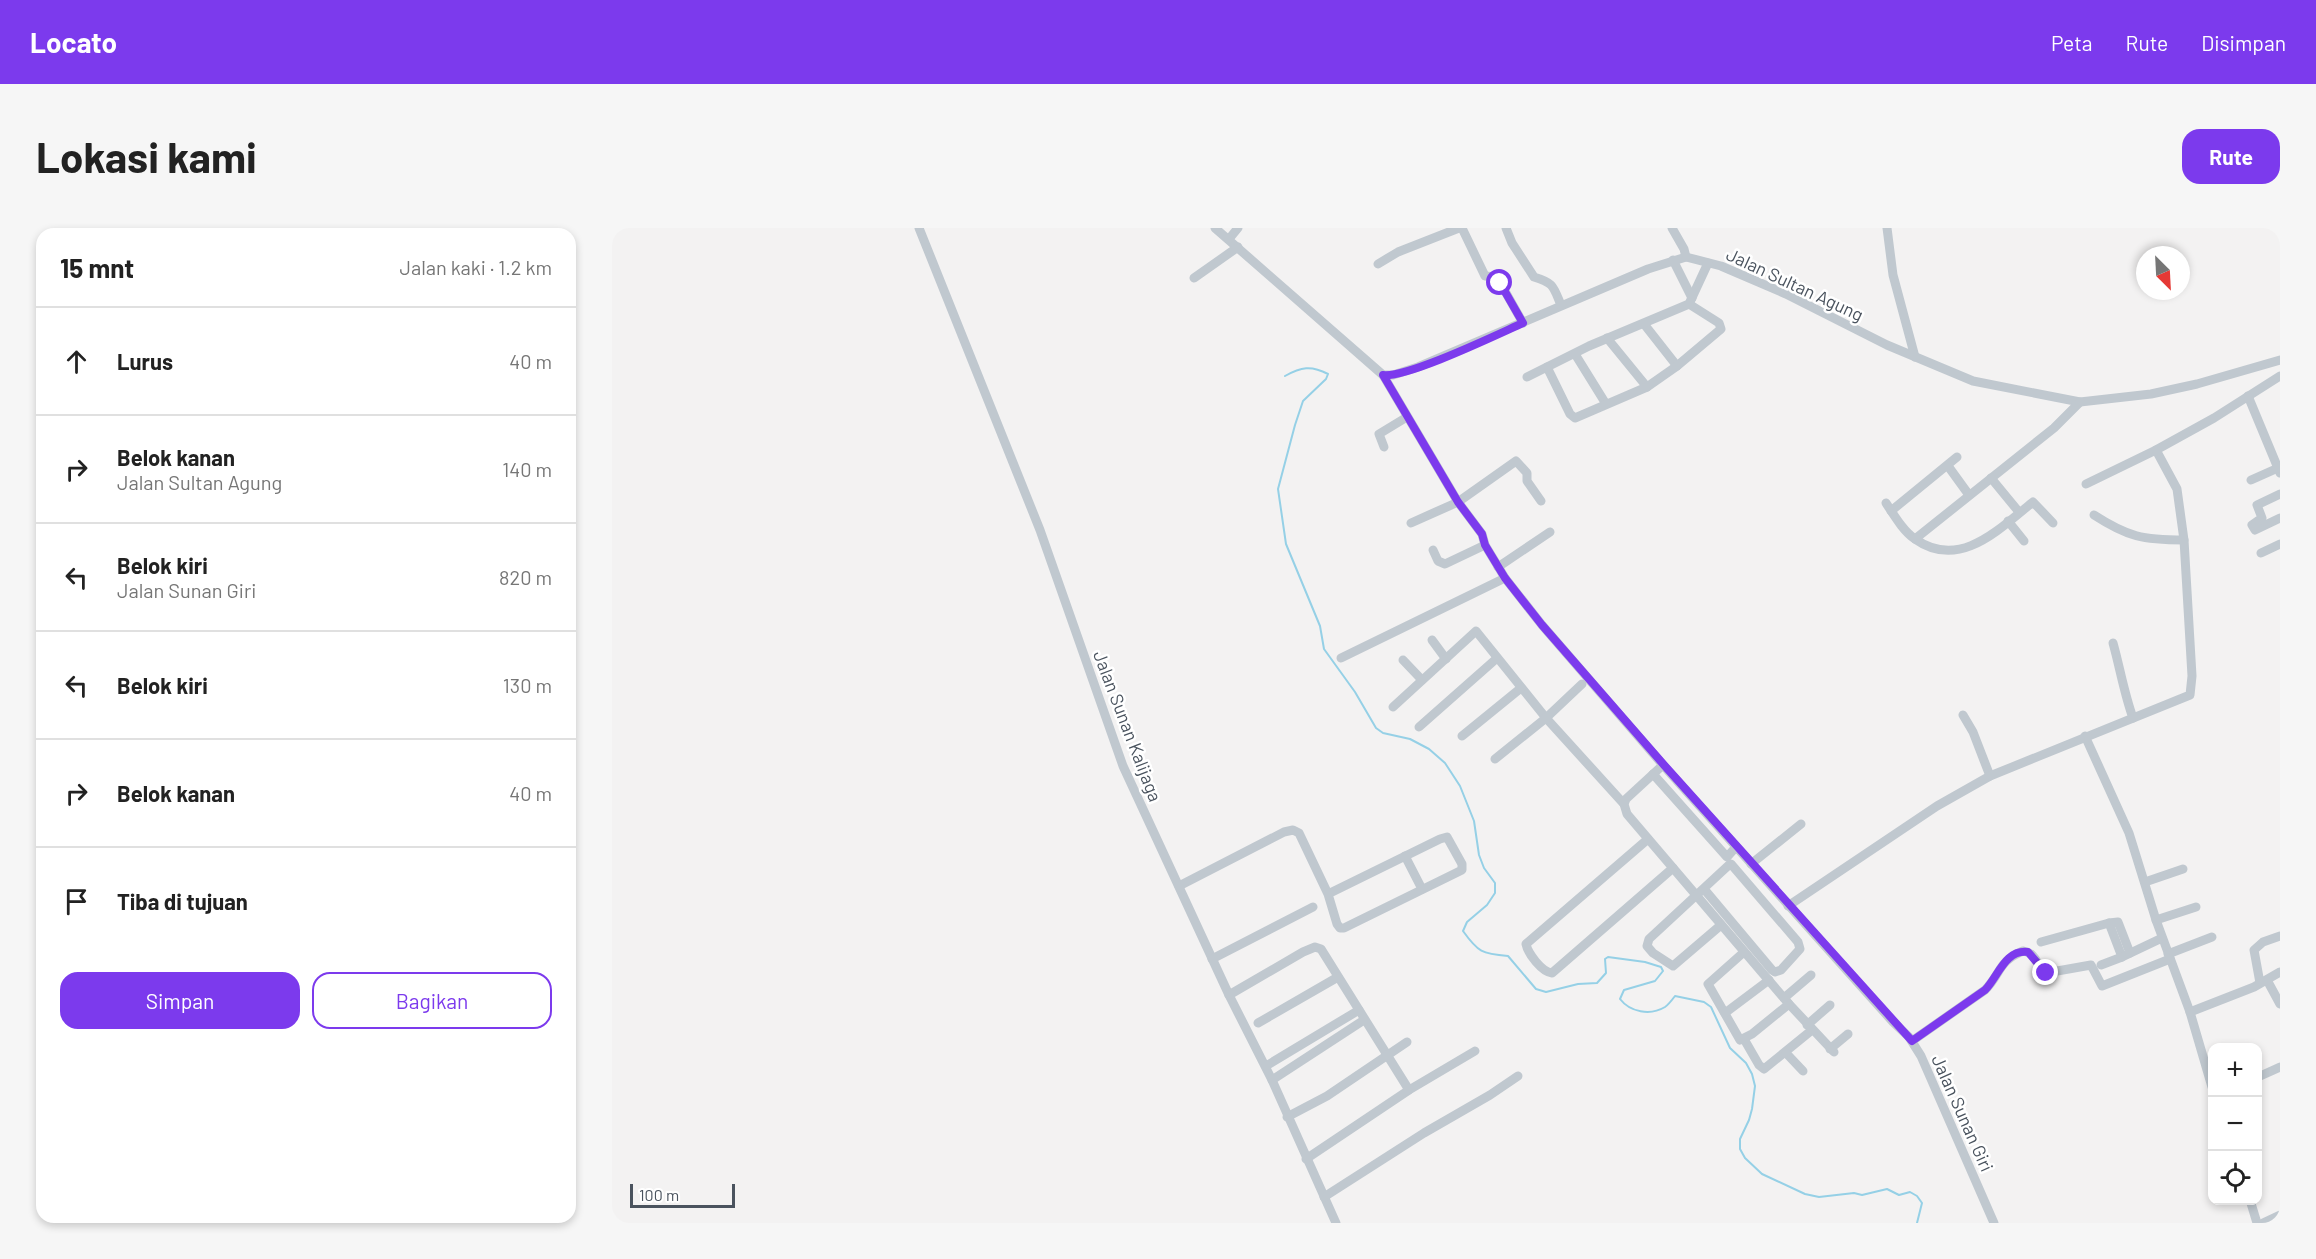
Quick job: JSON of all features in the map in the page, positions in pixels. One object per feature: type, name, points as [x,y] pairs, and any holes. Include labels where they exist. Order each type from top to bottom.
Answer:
[{"type":"street","name":"Jalan Sunan Kalijaga","points":[[919,228],[1036,519],[1123,766],[1229,995],[1266,1066],[1336,1223]]},
{"type":"street","points":[[1215,228],[1383,375]]},
{"type":"street","points":[[1229,239],[1238,228]]},
{"type":"street","points":[[1378,264],[1435,232],[1460,228],[1485,276],[1497,277],[1523,323]]},
{"type":"street","points":[[1506,228],[1512,243],[1534,277],[1545,279],[1551,284],[1561,305]]},
{"type":"street","points":[[1672,228],[1686,257]]},
{"type":"street","points":[[1887,228],[1893,275],[1915,357]]},
{"type":"street","points":[[1194,279],[1238,247]]},
{"type":"street","name":"Jalan Sultan Agung","points":[[1383,375],[1393,375],[1418,367],[1561,305],[1673,260],[1686,257],[1708,263],[1786,294],[1915,357],[1973,381],[2036,395],[2080,402],[2151,394],[2197,384],[2280,360]]},
{"type":"street","points":[[1547,367],[1573,417],[1647,387],[1677,366],[1721,329],[1719,323],[1690,301],[1673,260]]},
{"type":"street","points":[[1527,377],[1690,301],[1708,263]]},
{"type":"street","points":[[1644,324],[1677,366]]},
{"type":"street","points":[[1607,338],[1647,387]]},
{"type":"street","points":[[1575,354],[1606,404]]},
{"type":"street","name":"Jalan Sunan Giri","points":[[1383,375],[1458,502],[1482,534],[1485,545],[1498,567],[1542,625],[1736,848],[1912,1041],[1921,1056],[1994,1223]]},
{"type":"street","points":[[2086,484],[2156,450],[2214,418],[2280,376]]},
{"type":"street","points":[[2248,396],[2279,471],[2251,480]]},
{"type":"street","points":[[1915,539],[2054,428],[2080,402]]},
{"type":"street","points":[[1384,447],[1379,434],[1407,417]]},
{"type":"street","points":[[1788,906],[1937,806],[1990,776],[2085,736],[2185,699],[2191,692],[2184,540],[2177,489],[2156,450]]},
{"type":"street","points":[[1957,457],[1948,466],[1889,507],[1915,539],[1936,548],[1960,549],[1981,542],[2033,501],[2053,523]]},
{"type":"street","points":[[1411,523],[1458,502],[1516,460],[1527,473],[1527,481],[1541,501]]},
{"type":"street","points":[[1948,466],[1969,495]]},
{"type":"street","points":[[1991,478],[2019,512]]},
{"type":"street","points":[[2280,494],[2257,505],[2262,518],[2252,525],[2255,530],[2280,518]]},
{"type":"street","points":[[2094,515],[2118,530],[2143,539],[2184,540]]},
{"type":"street","points":[[2008,521],[2024,541]]},
{"type":"street","points":[[1498,567],[1550,532]]},
{"type":"street","points":[[2261,553],[2280,544]]},
{"type":"street","points":[[1433,550],[1438,561],[1445,564],[1485,545]]},
{"type":"street","points":[[1341,658],[1505,578]]},
{"type":"street","points":[[1393,707],[1476,631],[1546,718],[1624,804],[1627,814],[1673,868],[1700,893],[1772,970],[1778,972],[1800,949],[1798,942],[1732,864],[1700,893],[1649,939],[1647,943],[1649,949],[1673,966],[1721,925]]},
{"type":"street","points":[[1432,640],[1446,659]]},
{"type":"street","points":[[2113,643],[2122,678],[2122,687],[2133,718]]},
{"type":"street","points":[[1419,727],[1497,659]]},
{"type":"street","points":[[1403,660],[1422,680]]},
{"type":"street","points":[[1495,759],[1546,718],[1582,684]]},
{"type":"street","points":[[1462,736],[1521,688]]},
{"type":"street","points":[[1963,715],[1973,732],[1990,776]]},
{"type":"street","points":[[2085,736],[2129,833],[2156,920],[2190,1012],[2208,1073]]},
{"type":"street","points":[[1624,804],[1634,791],[1664,765]]},
{"type":"street","points":[[1653,774],[1726,857],[1736,848]]},
{"type":"street","points":[[1751,864],[1801,824]]},
{"type":"street","points":[[1179,886],[1284,832],[1293,830],[1299,833],[1328,894],[1337,924],[1340,928],[1344,928],[1462,870],[1462,864],[1447,837],[1328,894]]},
{"type":"street","points":[[1648,839],[1526,944],[1527,949],[1545,972],[1552,973],[1673,868]]},
{"type":"street","points":[[1404,856],[1422,890]]},
{"type":"street","points":[[2145,882],[2183,869]]},
{"type":"street","points":[[1700,893],[1721,925],[1786,1001],[1832,1050],[1848,1034]]},
{"type":"street","points":[[1212,959],[1313,906]]},
{"type":"street","points":[[2156,920],[2196,908]]},
{"type":"street","points":[[2041,942],[2118,922],[2126,955]]},
{"type":"street","points":[[2280,936],[2263,942],[2254,950],[2263,981],[2280,1004]]},
{"type":"street","points":[[1912,1041],[1985,990],[1991,985],[2000,967],[2023,951],[2034,955],[2046,973],[2089,964],[2099,984],[2103,986],[2212,937]]},
{"type":"street","points":[[2101,965],[2163,938]]},
{"type":"street","points":[[1229,995],[1315,947],[1321,949],[1386,1057],[1409,1090]]},
{"type":"street","points":[[1744,952],[1708,984],[1740,1040],[1744,1039],[1786,1001],[1811,975]]},
{"type":"street","points":[[2190,1012],[2280,972]]},
{"type":"street","points":[[1258,1023],[1338,977]]},
{"type":"street","points":[[1725,1013],[1769,980]]},
{"type":"street","points":[[1744,1039],[1755,1059],[1764,1069],[1786,1053],[1830,1005]]},
{"type":"street","points":[[1266,1066],[1359,1010]]},
{"type":"street","points":[[1272,1080],[1364,1020]]},
{"type":"street","points":[[1329,1028],[1336,1038]]},
{"type":"street","points":[[1287,1117],[1327,1096],[1407,1042]]},
{"type":"street","points":[[1302,1044],[1310,1056]]},
{"type":"street","points":[[1306,1159],[1409,1090],[1475,1051]]},
{"type":"street","points":[[1786,1053],[1803,1071]]},
{"type":"street","points":[[2262,1075],[2280,1067]]},
{"type":"street","points":[[1324,1197],[1424,1132],[1490,1095],[1518,1076]]},
{"type":"street","points":[[2252,1205],[2257,1223]]},
{"type":"street","points":[[2263,1223],[2280,1215]]},
{"type":"waterway","points":[[1285,376],[1306,368],[1328,374],[1326,379],[1303,401],[1278,489],[1286,544],[1320,626],[1324,649],[1355,692],[1376,728],[1383,733],[1410,739],[1429,749],[1445,763],[1460,786],[1474,821],[1479,855],[1484,868],[1495,883],[1495,893],[1487,905],[1467,922],[1463,931],[1468,938],[1481,951],[1508,956],[1536,989],[1546,992],[1578,984],[1597,983],[1606,973],[1605,959],[1608,957],[1645,962],[1661,967],[1663,971],[1655,981],[1624,990],[1620,999],[1635,1010],[1647,1012],[1665,1007],[1675,996],[1704,1002],[1711,1007],[1730,1048],[1746,1063],[1755,1086],[1749,1120],[1740,1139],[1740,1149],[1745,1158],[1762,1174],[1805,1194],[1819,1197],[1854,1193],[1862,1195],[1887,1189],[1899,1195],[1910,1192],[1922,1203],[1917,1223]]},
{"type":"route","points":[[1500,283],[1523,323],[1418,367],[1393,375],[1383,375],[1458,502],[1482,534],[1485,545],[1505,578],[1542,625],[1788,906],[1912,1041],[1991,985],[2000,967],[2016,954],[2023,951],[2034,955],[2046,973]]}]
